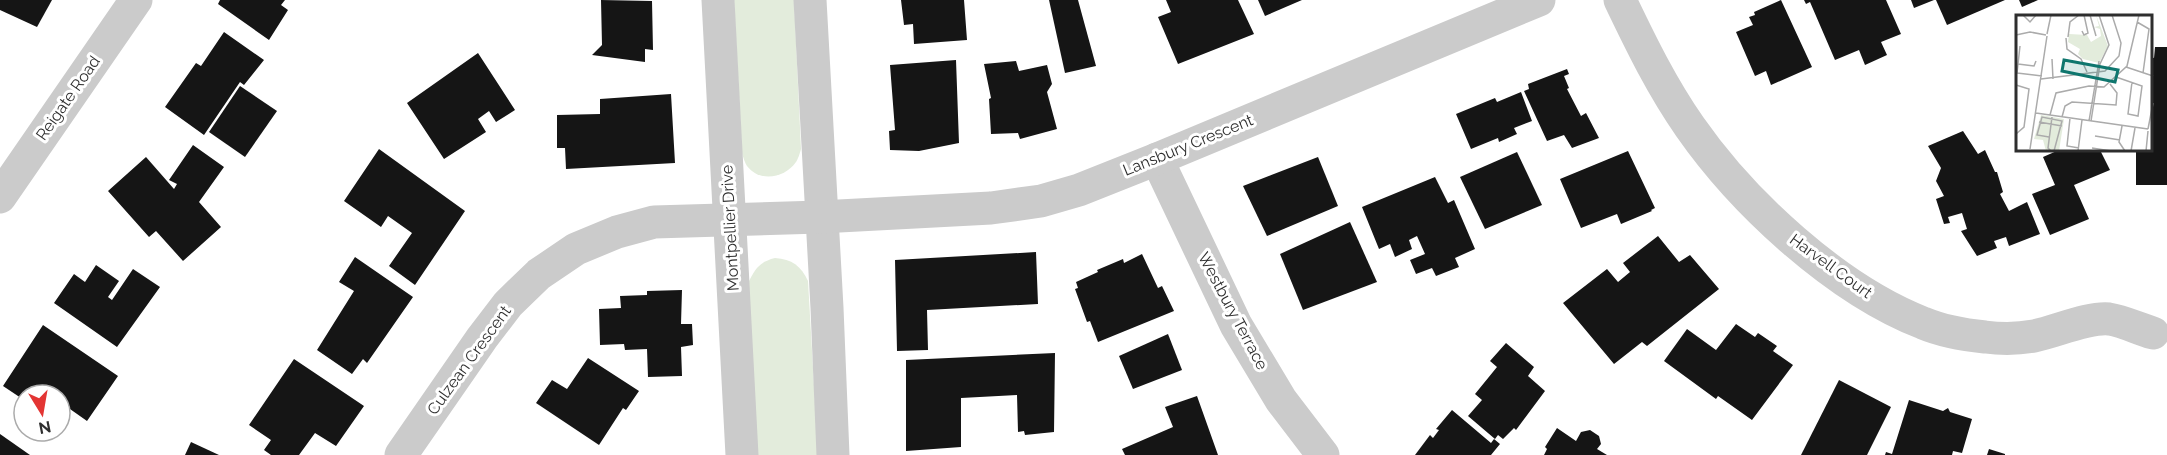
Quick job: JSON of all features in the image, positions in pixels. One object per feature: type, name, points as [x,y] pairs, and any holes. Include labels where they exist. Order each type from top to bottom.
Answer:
[{"type":"street","name":"Reigate Road","points":[[1,195],[136,0]]},
{"type":"street","name":"Montpellier Drive","points":[[718,0],[742,455]]},
{"type":"street","points":[[810,0],[833,455]]},
{"type":"street","name":"Lansbury Crescent","points":[[820,217],[991,208],[1041,201],[1079,190],[1539,0]]},
{"type":"street","name":"Harvell Court","points":[[1620,0],[1669,95],[1719,164],[1748,197],[1783,231],[1827,267],[1883,304],[1924,324],[1983,337],[2009,339],[2036,336],[2071,325],[2109,319],[2152,333]]},
{"type":"street","name":"Westbury Terrace","points":[[1157,159],[1236,325],[1281,399],[1323,455]]},
{"type":"street","name":"Culzean Crescent","points":[[401,455],[508,304],[539,274],[576,249],[617,232],[654,222],[820,217]]},
{"type":"green space","points":[[734,0],[794,0],[801,149],[796,162],[786,172],[779,175],[765,176],[752,171],[746,165],[742,153]]},
{"type":"green space","points":[[775,258],[795,264],[808,281],[818,455],[756,455],[748,283],[758,267]]},
{"type":"building","points":[[0,0],[52,0],[37,27],[0,10]]},
{"type":"building","points":[[220,0],[285,0],[281,5],[288,10],[269,40],[218,4]]},
{"type":"building","points":[[601,0],[652,1],[653,50],[645,49],[645,62],[592,55],[602,45]]},
{"type":"building","points":[[901,0],[964,0],[967,40],[914,44],[913,24],[904,25]]},
{"type":"building","points":[[1049,0],[1078,0],[1096,66],[1065,73]]},
{"type":"building","points":[[1166,0],[1238,0],[1254,34],[1178,64],[1158,17],[1171,12]]},
{"type":"building","points":[[1258,0],[1302,0],[1265,16]]},
{"type":"building","points":[[1781,0],[1812,67],[1771,85],[1766,71],[1755,76],[1736,32],[1753,25],[1749,17],[1755,15],[1754,12]]},
{"type":"building","points":[[1804,0],[1886,0],[1901,34],[1881,42],[1887,55],[1865,65],[1859,50],[1835,60],[1810,2],[1806,4]]},
{"type":"building","points":[[1911,0],[1934,0],[1914,8]]},
{"type":"building","points":[[1936,0],[2005,0],[1947,25]]},
{"type":"building","points":[[2019,0],[2038,0],[2022,7]]},
{"type":"building","points":[[224,32],[264,60],[244,85],[240,82],[204,135],[165,107],[196,63],[201,66]]},
{"type":"building","points":[[2155,47],[2167,47],[2167,185],[2136,185],[2136,152],[2152,152],[2152,58],[2154,58]]},
{"type":"building","points":[[478,53],[515,110],[496,122],[489,111],[478,119],[486,132],[444,159],[407,103]]},
{"type":"building","points":[[956,60],[959,143],[919,151],[890,150],[889,131],[895,130],[890,65]]},
{"type":"building","points":[[1016,61],[1019,71],[1047,65],[1052,84],[1047,92],[1057,129],[1020,139],[1018,133],[991,134],[989,99],[991,98],[984,64]]},
{"type":"building","points":[[1567,69],[1569,74],[1564,76],[1569,88],[1567,89],[1581,116],[1586,113],[1599,138],[1572,148],[1564,135],[1547,141],[1524,91],[1529,89],[1528,84]]},
{"type":"building","points":[[240,86],[277,111],[245,157],[209,132]]},
{"type":"building","points":[[1521,92],[1532,121],[1514,128],[1517,134],[1499,142],[1498,138],[1471,149],[1456,114],[1495,98],[1497,102]]},
{"type":"building","points":[[671,94],[675,163],[566,169],[565,148],[557,148],[557,115],[600,114],[600,99]]},
{"type":"building","points":[[1963,131],[1978,154],[1985,150],[1997,172],[2003,192],[2000,194],[2009,211],[2027,202],[2040,234],[2009,246],[2006,237],[1994,241],[1997,248],[1977,256],[1961,231],[1967,229],[1962,213],[1948,217],[1950,223],[1944,224],[1936,199],[1944,196],[1936,181],[1941,168],[1928,146]]},
{"type":"building","points":[[193,145],[224,167],[199,202],[221,227],[183,261],[156,231],[149,237],[108,191],[146,157],[174,189],[177,184],[169,180]]},
{"type":"building","points":[[379,149],[465,211],[415,285],[389,266],[412,233],[388,216],[381,227],[344,201]]},
{"type":"building","points":[[1628,151],[1655,208],[1621,224],[1617,214],[1581,228],[1560,179]]},
{"type":"building","points":[[1517,152],[1542,205],[1485,229],[1460,177]]},
{"type":"building","points":[[2054,152],[2101,152],[2110,170],[2074,185],[2089,219],[2050,235],[2032,194],[2055,185],[2043,157]]},
{"type":"building","points":[[1318,157],[1338,206],[1267,236],[1243,186]]},
{"type":"building","points":[[1435,177],[1448,203],[1454,200],[1475,249],[1455,258],[1459,267],[1436,276],[1432,268],[1416,274],[1410,260],[1425,254],[1417,236],[1409,240],[1412,249],[1395,257],[1390,244],[1379,249],[1362,207]]},
{"type":"building","points":[[1350,222],[1377,282],[1303,310],[1280,254]]},
{"type":"building","points":[[1658,236],[1679,262],[1690,255],[1719,289],[1647,346],[1642,342],[1614,364],[1563,303],[1607,269],[1618,282],[1630,272],[1623,263]]},
{"type":"building","points":[[1036,252],[1038,304],[927,310],[928,350],[897,351],[895,260]]},
{"type":"building","points":[[1142,254],[1158,288],[1162,286],[1174,311],[1098,342],[1090,321],[1087,322],[1075,289],[1078,288],[1076,282],[1098,272],[1097,270],[1123,259],[1124,263]]},
{"type":"building","points":[[355,257],[413,297],[367,363],[363,359],[352,374],[317,350],[354,291],[339,282]]},
{"type":"building","points":[[96,265],[119,281],[108,297],[112,300],[133,269],[160,287],[117,347],[54,303],[74,274],[85,282]]},
{"type":"building","points":[[682,290],[681,324],[692,324],[693,345],[681,347],[682,376],[648,377],[647,349],[625,350],[624,344],[600,345],[599,309],[621,308],[620,296],[647,295],[647,291]]},
{"type":"building","points":[[1736,324],[1755,337],[1758,333],[1777,346],[1773,351],[1793,365],[1752,420],[1718,396],[1716,399],[1664,361],[1687,329],[1716,350]]},
{"type":"building","points":[[43,325],[118,376],[87,421],[72,410],[72,383],[12,383],[12,392],[3,386]]},
{"type":"building","points":[[1168,334],[1182,370],[1133,389],[1119,356]]},
{"type":"building","points":[[1506,343],[1534,367],[1528,376],[1545,391],[1516,430],[1514,428],[1503,439],[1498,435],[1495,439],[1468,416],[1482,400],[1475,394],[1497,367],[1490,361]]},
{"type":"building","points":[[1055,353],[1054,432],[1025,435],[1024,431],[1018,432],[1017,395],[961,398],[961,447],[906,451],[906,360]]},
{"type":"building","points":[[588,358],[639,391],[626,410],[623,408],[599,445],[536,403],[552,380],[567,389]]},
{"type":"building","points":[[294,359],[364,406],[336,446],[315,433],[299,455],[271,455],[264,450],[271,440],[249,425]]},
{"type":"building","points":[[1839,380],[1891,407],[1867,455],[1801,455]]},
{"type":"building","points":[[1197,396],[1218,455],[1125,455],[1122,449],[1173,427],[1165,407]]},
{"type":"building","points":[[1909,400],[1943,411],[1948,408],[1950,412],[1972,419],[1962,453],[1953,451],[1952,455],[1885,455],[1886,452],[1892,454]]},
{"type":"building","points":[[1452,410],[1491,443],[1494,439],[1500,444],[1491,455],[1415,455],[1430,435],[1433,438],[1439,430],[1436,429]]},
{"type":"building","points":[[1557,428],[1576,441],[1581,432],[1590,430],[1599,436],[1601,444],[1597,449],[1607,455],[1544,455],[1547,449],[1545,447]]},
{"type":"building","points":[[0,434],[30,455],[0,455]]},
{"type":"building","points":[[191,442],[219,455],[185,455]]},
{"type":"building","points":[[1989,449],[2005,454],[2005,455],[1987,455]]}]
